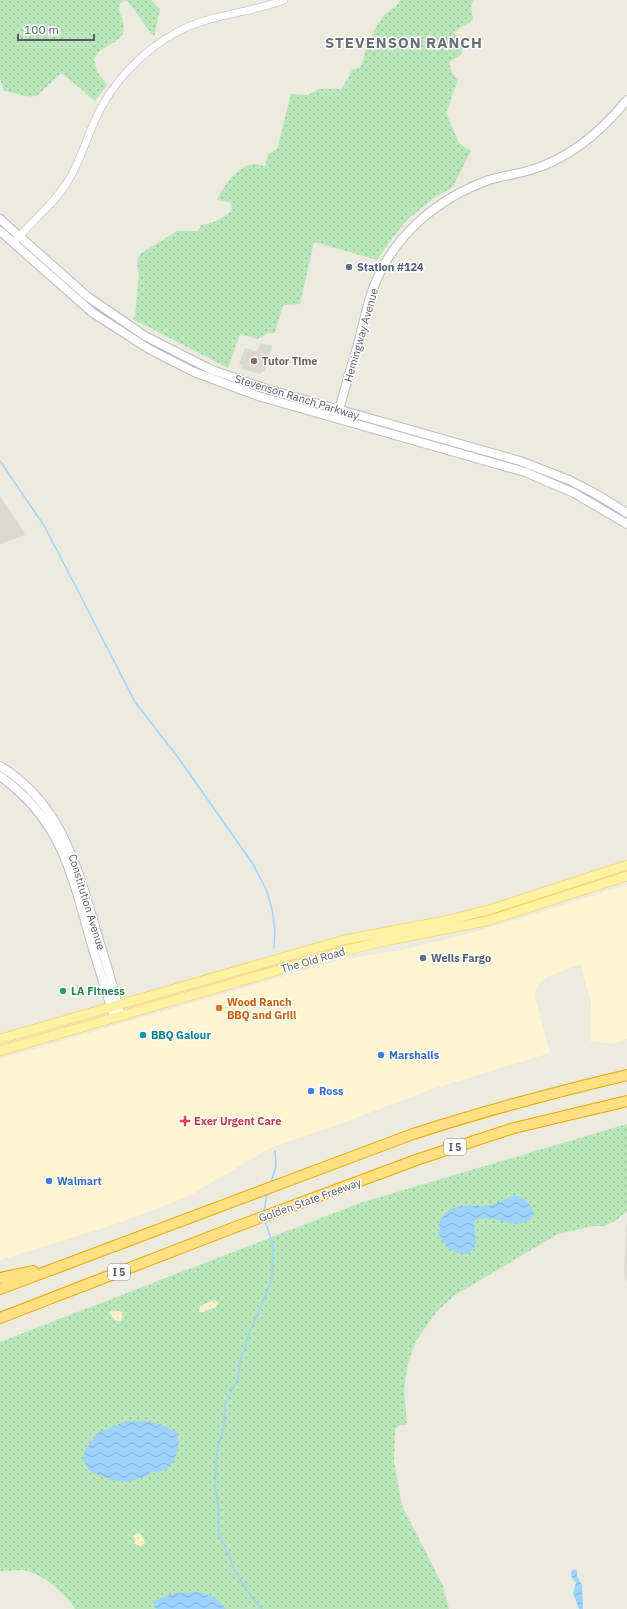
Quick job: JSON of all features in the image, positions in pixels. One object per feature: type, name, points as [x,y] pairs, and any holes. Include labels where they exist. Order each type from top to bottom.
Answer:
[{"type":"highway","name":"I 5","points":[[0,1289],[413,1134],[472,1114],[532,1097],[627,1075]]},
{"type":"highway","name":"Golden State Freeway","points":[[0,1318],[238,1226],[467,1143],[514,1128],[627,1101]]},
{"type":"highway","points":[[0,1278],[69,1263]]},
{"type":"main road","name":"Hemingway Avenue","points":[[336,419],[374,286],[387,259],[404,236],[437,207],[472,187],[490,180],[537,168],[577,149],[598,132],[627,100]]},
{"type":"main road","name":"Stevenson Ranch Parkway","points":[[0,219],[88,297],[145,336],[212,370],[246,383],[520,461],[569,480],[627,513]]},
{"type":"main road","name":"Stevenson Ranch Parkway","points":[[0,231],[93,313],[154,352],[218,382],[258,396],[336,419],[525,472],[574,493],[627,524]]},
{"type":"main road","name":"Constitution Avenue","points":[[0,766],[24,784],[38,797],[62,833],[72,852],[116,1011]]},
{"type":"main road","name":"Constitution Avenue","points":[[0,776],[12,784],[35,807],[61,846],[72,872],[116,1011]]},
{"type":"main road","name":"The Old Road","points":[[0,1051],[116,1011],[344,940],[444,921],[492,909],[627,865]]},
{"type":"main road","name":"The Old Road","points":[[0,1039],[116,1011],[347,950],[487,921],[627,876]]},
{"type":"street","points":[[14,243],[61,192],[73,173],[105,100],[118,81],[145,55],[160,42],[191,26],[212,18],[284,0]]},
{"type":"shaded area","name":"Tutor Time","points":[[260,343],[272,346],[267,368],[264,372],[261,372],[261,374],[242,369],[243,365],[239,364],[245,348],[257,351]]},
{"type":"shaded area","points":[[0,496],[25,535],[0,544]]},
{"type":"shaded area","points":[[627,885],[627,1039],[614,1044],[590,1041],[591,1002],[580,964],[547,977],[537,986],[535,997],[550,1053],[432,1089],[335,1126],[270,1148],[187,1197],[110,1226],[0,1260],[0,1059],[339,960],[402,950],[467,934]]},
{"type":"shaded area","points":[[627,1217],[627,1284],[624,1273]]},
{"type":"green space","points":[[0,0],[124,0],[120,3],[119,7],[124,30],[122,35],[117,41],[97,54],[94,59],[97,72],[107,85],[95,101],[62,73],[36,96],[24,96],[4,91],[0,79]]},
{"type":"green space","points":[[124,0],[151,0],[160,9],[154,37],[129,3]]},
{"type":"green space","points":[[400,0],[474,0],[471,6],[473,20],[454,32],[463,48],[461,55],[449,62],[452,73],[458,80],[446,113],[459,143],[471,151],[453,187],[435,197],[407,220],[377,260],[314,242],[300,304],[283,305],[275,333],[269,333],[257,339],[240,334],[228,368],[133,319],[135,316],[139,275],[137,263],[140,254],[177,231],[198,231],[201,225],[218,220],[230,212],[232,209],[230,202],[217,200],[227,183],[236,173],[253,164],[265,166],[268,154],[277,149],[291,94],[308,95],[318,89],[342,89],[352,70],[360,67],[367,46],[379,22],[387,12],[396,7]]},
{"type":"green space","points":[[627,1124],[627,1211],[615,1221],[604,1226],[593,1226],[558,1234],[455,1295],[437,1311],[416,1341],[408,1363],[404,1390],[407,1425],[400,1425],[395,1429],[394,1461],[402,1506],[443,1586],[449,1609],[75,1609],[66,1597],[45,1579],[22,1570],[0,1571],[0,1342],[360,1203]]},
{"type":"sand","points":[[215,1300],[218,1302],[216,1307],[199,1312],[200,1306]]},
{"type":"sand","points":[[111,1311],[120,1311],[123,1313],[121,1321],[116,1321],[109,1313]]},
{"type":"sand","points":[[137,1533],[141,1534],[145,1543],[140,1547],[134,1543],[135,1538],[133,1536]]},
{"type":"water","points":[[515,1195],[525,1200],[532,1207],[533,1216],[530,1219],[525,1222],[518,1223],[488,1218],[476,1220],[474,1223],[476,1238],[475,1246],[467,1253],[460,1254],[453,1251],[447,1247],[442,1240],[439,1233],[439,1225],[447,1212],[459,1207],[493,1205]]},
{"type":"water","points":[[142,1421],[160,1424],[177,1432],[177,1451],[175,1458],[168,1468],[162,1471],[150,1472],[149,1475],[127,1482],[111,1480],[90,1471],[83,1460],[85,1450],[98,1433],[124,1422]]},
{"type":"water","points":[[575,1569],[577,1571],[577,1577],[582,1585],[583,1609],[579,1609],[573,1593],[576,1583],[572,1578],[571,1571]]},
{"type":"water","points":[[197,1592],[213,1597],[226,1609],[157,1609],[154,1607],[154,1601],[175,1593]]},
{"type":"waterway","points":[[0,461],[45,527],[135,702],[177,756],[253,864],[266,889],[272,909],[275,930],[274,948]]},
{"type":"waterway","points":[[271,1182],[276,1166],[275,1151]]},
{"type":"waterway","points":[[264,1211],[267,1193]]},
{"type":"waterway","points":[[262,1609],[251,1596],[236,1573],[219,1533],[219,1509],[215,1488],[217,1450],[224,1427],[225,1403],[238,1378],[240,1362],[251,1328],[268,1290],[272,1277],[273,1244],[265,1221]]},
{"type":"place","name":"Station #124","points":[[349,267]]},
{"type":"place","name":"Tutor Time","points":[[254,361]]},
{"type":"place","name":"Wells Fargo","points":[[423,958]]},
{"type":"place","name":"LA Fitness","points":[[63,991]]},
{"type":"place","name":"Wood Ranch BBQ and Grill","points":[[219,1008]]},
{"type":"place","name":"BBQ Galour","points":[[143,1035]]},
{"type":"place","name":"Marshalls","points":[[381,1055]]},
{"type":"place","name":"Ross","points":[[311,1091]]},
{"type":"place","name":"Exer Urgent Care","points":[[185,1121]]},
{"type":"place","name":"Walmart","points":[[49,1181]]},
{"type":"district","name":"STEVENSON RANCH","points":[[404,43]]}]
